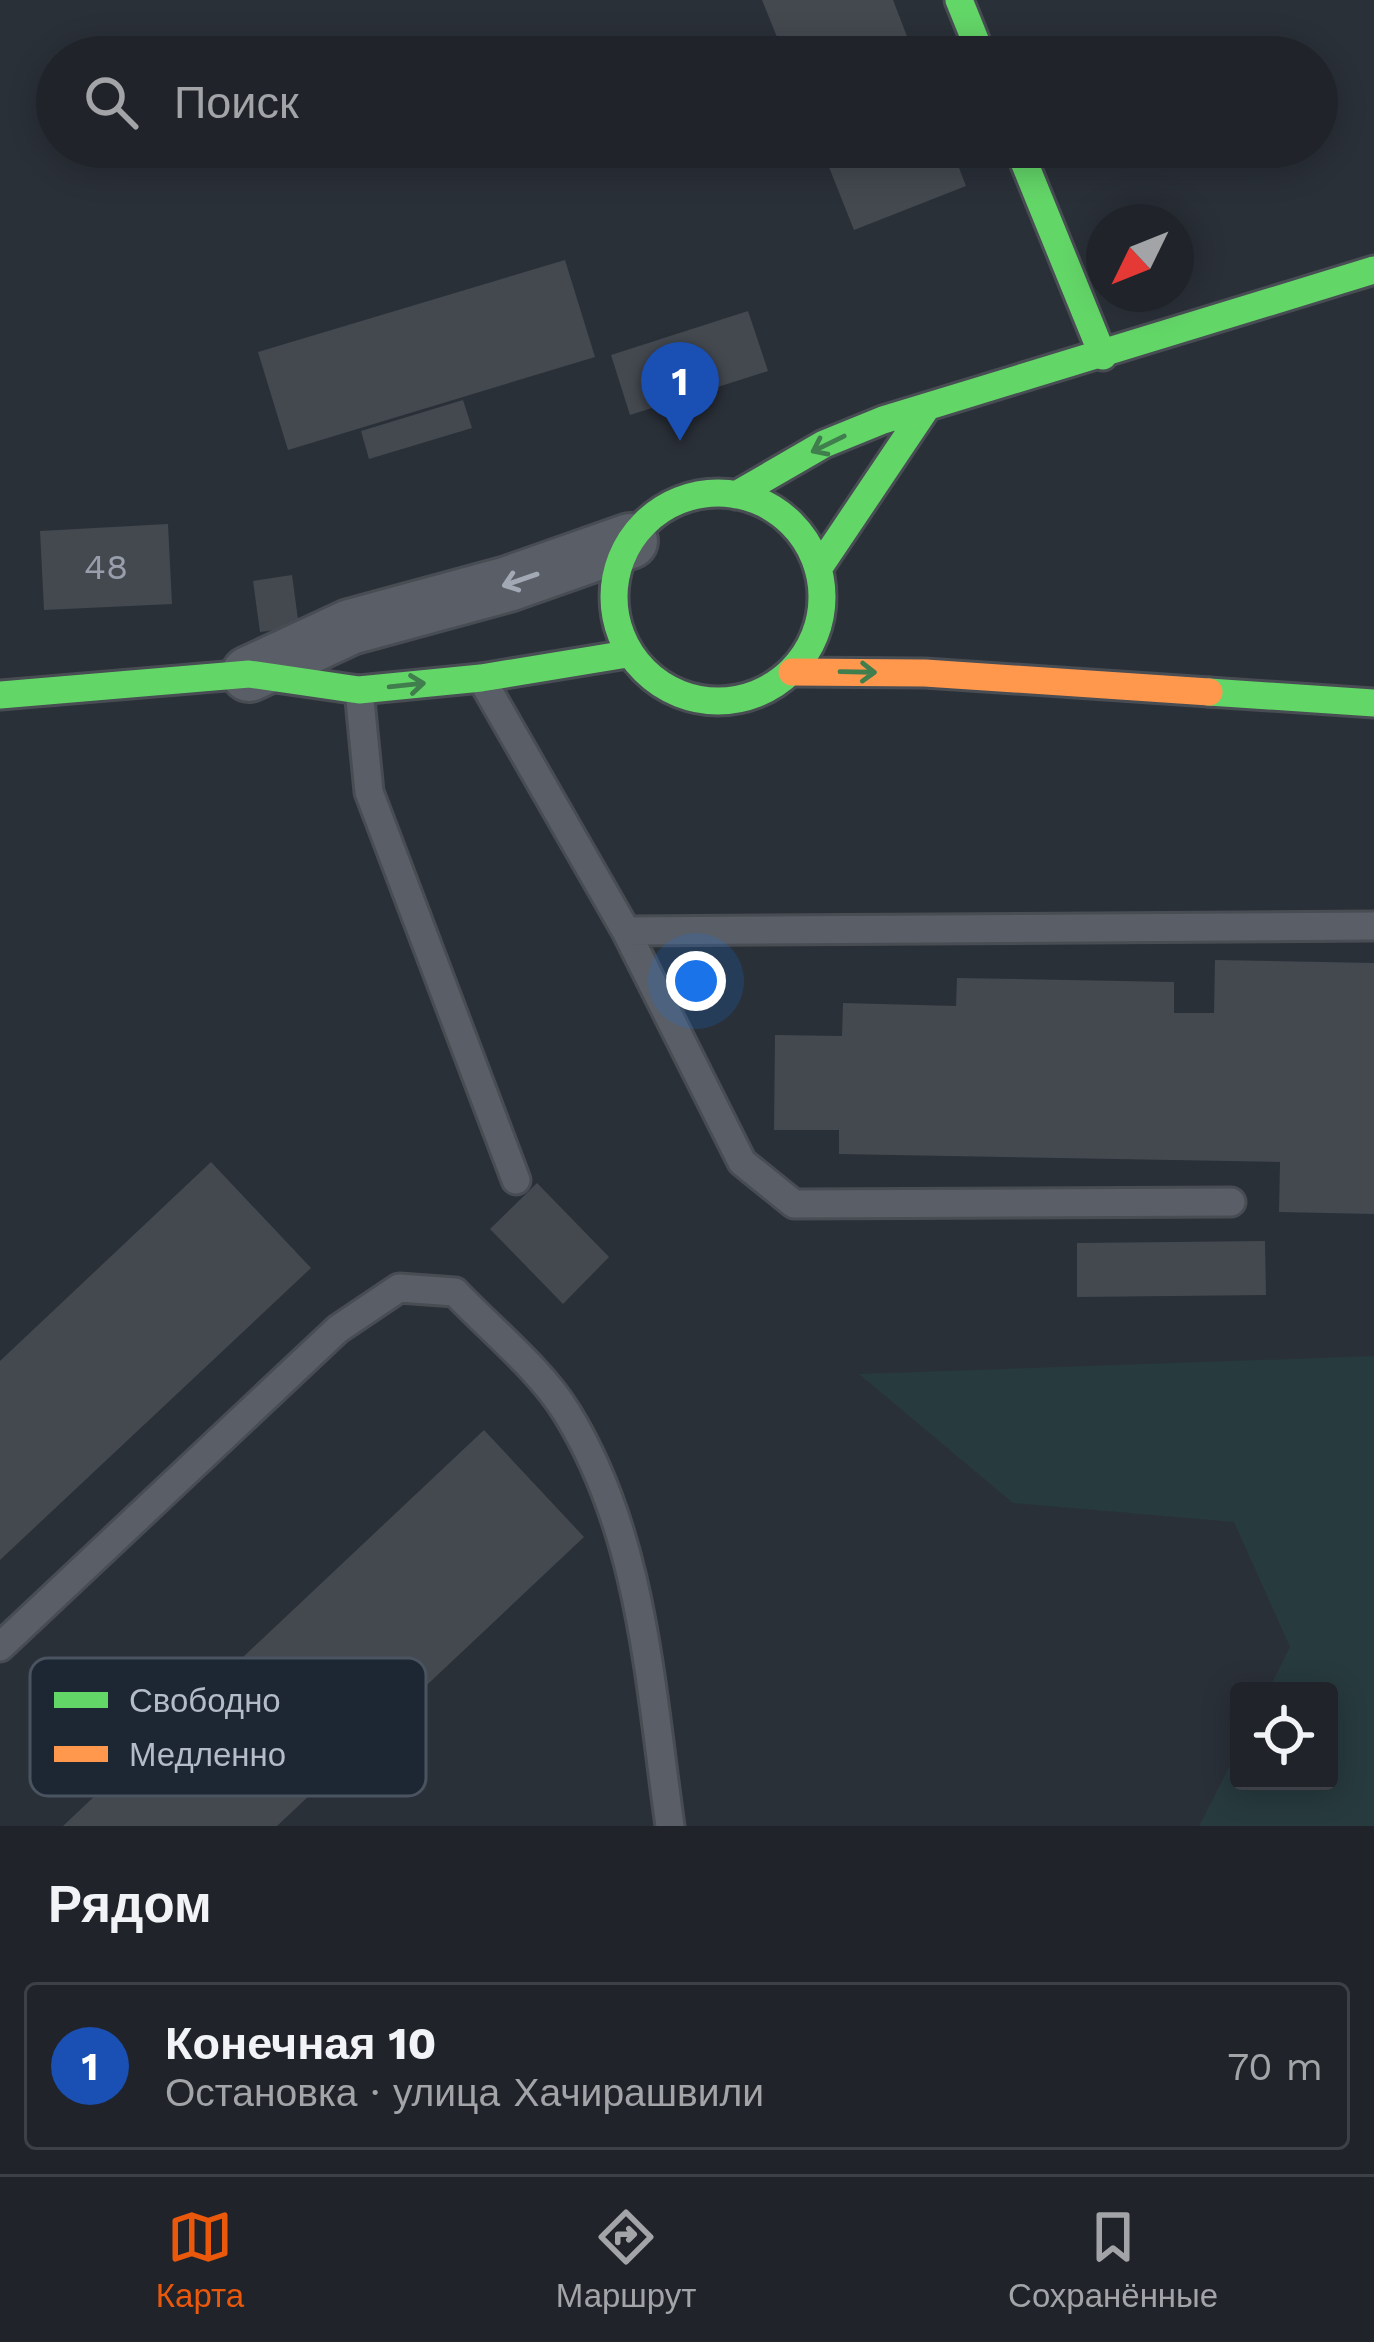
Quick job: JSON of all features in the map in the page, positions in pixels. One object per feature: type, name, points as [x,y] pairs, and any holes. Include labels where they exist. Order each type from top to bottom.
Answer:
[{"type":"street","points":[[959,0],[974,36]]},
{"type":"street","points":[[1027,168],[1103,356]]},
{"type":"street","points":[[736,495],[824,444],[927,407],[1374,270]]},
{"type":"street","points":[[818,569],[927,407]]},
{"type":"street","points":[[711,490],[736,495],[788,525],[818,569],[834,618],[792,672],[750,696],[717,700],[683,694],[651,677],[627,655],[614,612],[630,541],[649,518],[678,499],[711,490]]},
{"type":"street","points":[[249,674],[350,627],[508,584],[630,541]]},
{"type":"street","points":[[884,649],[925,673]]},
{"type":"street","points":[[0,695],[249,674],[359,690],[481,678],[627,655]]},
{"type":"street","points":[[792,672],[925,673],[1374,703]]},
{"type":"lane","points":[[481,678],[626,931],[742,1162],[794,1204],[1231,1202]]},
{"type":"lane","points":[[359,690],[369,792],[516,1180]]},
{"type":"lane","points":[[626,931],[1374,926]]},
{"type":"lane","points":[[0,1647],[338,1329],[399,1288],[455,1292],[565,1408],[610,1494],[639,1610],[670,1826]]},
{"type":"green space","points":[[1374,1356],[1374,1826],[1199,1826],[1230,1766],[1230,1790],[1338,1790],[1338,1682],[1272,1682],[1290,1647],[1234,1522],[1013,1503],[859,1374]]},
{"type":"building","points":[[762,0],[893,0],[907,36],[777,36]]},
{"type":"building","points":[[829,168],[959,168],[966,186],[854,230]]},
{"type":"building","points":[[565,260],[595,357],[288,450],[258,352]]},
{"type":"building","points":[[748,311],[768,371],[630,415],[611,355]]},
{"type":"building","points":[[463,400],[472,428],[369,459],[361,431]]},
{"type":"building","points":[[168,524],[172,604],[44,610],[40,531]]},
{"type":"building","points":[[292,575],[299,627],[260,632],[253,581]]},
{"type":"building","points":[[1215,960],[1374,963],[1374,1214],[1279,1212],[1280,1162],[839,1154],[839,1130],[774,1130],[775,1035],[842,1036],[843,1003],[956,1006],[957,978],[1174,982],[1174,1013],[1214,1013]]},
{"type":"building","points":[[211,1162],[311,1268],[0,1560],[0,1361]]},
{"type":"building","points":[[537,1183],[609,1257],[563,1304],[490,1229]]},
{"type":"building","points":[[1265,1241],[1266,1295],[1077,1297],[1077,1243]]},
{"type":"building","points":[[484,1430],[584,1537],[426,1686],[426,1658],[242,1658]]},
{"type":"building","points":[[95,1796],[309,1796],[277,1826],[63,1826]]},
{"type":"traffic: fast","points":[[959,0],[974,36]]},
{"type":"traffic: fast","points":[[1027,168],[1103,356]]},
{"type":"traffic: fast","points":[[736,495],[824,444],[883,420],[1374,270]]},
{"type":"traffic: fast","points":[[818,569],[927,407]]},
{"type":"traffic: fast","points":[[718,493],[758,501],[792,523],[814,557],[822,597],[814,637],[792,671],[758,693],[718,701],[678,693],[644,671],[622,637],[614,597],[622,557],[644,523],[678,501],[718,493]]},
{"type":"traffic: fast","points":[[0,695],[249,674],[359,690],[481,678],[627,654]]},
{"type":"traffic: fast","points":[[1209,692],[1374,703]]},
{"type":"traffic: slow","points":[[792,672],[925,673],[1209,692]]},
{"type":"place","name":"Конечная 10","points":[[680,441]]}]
